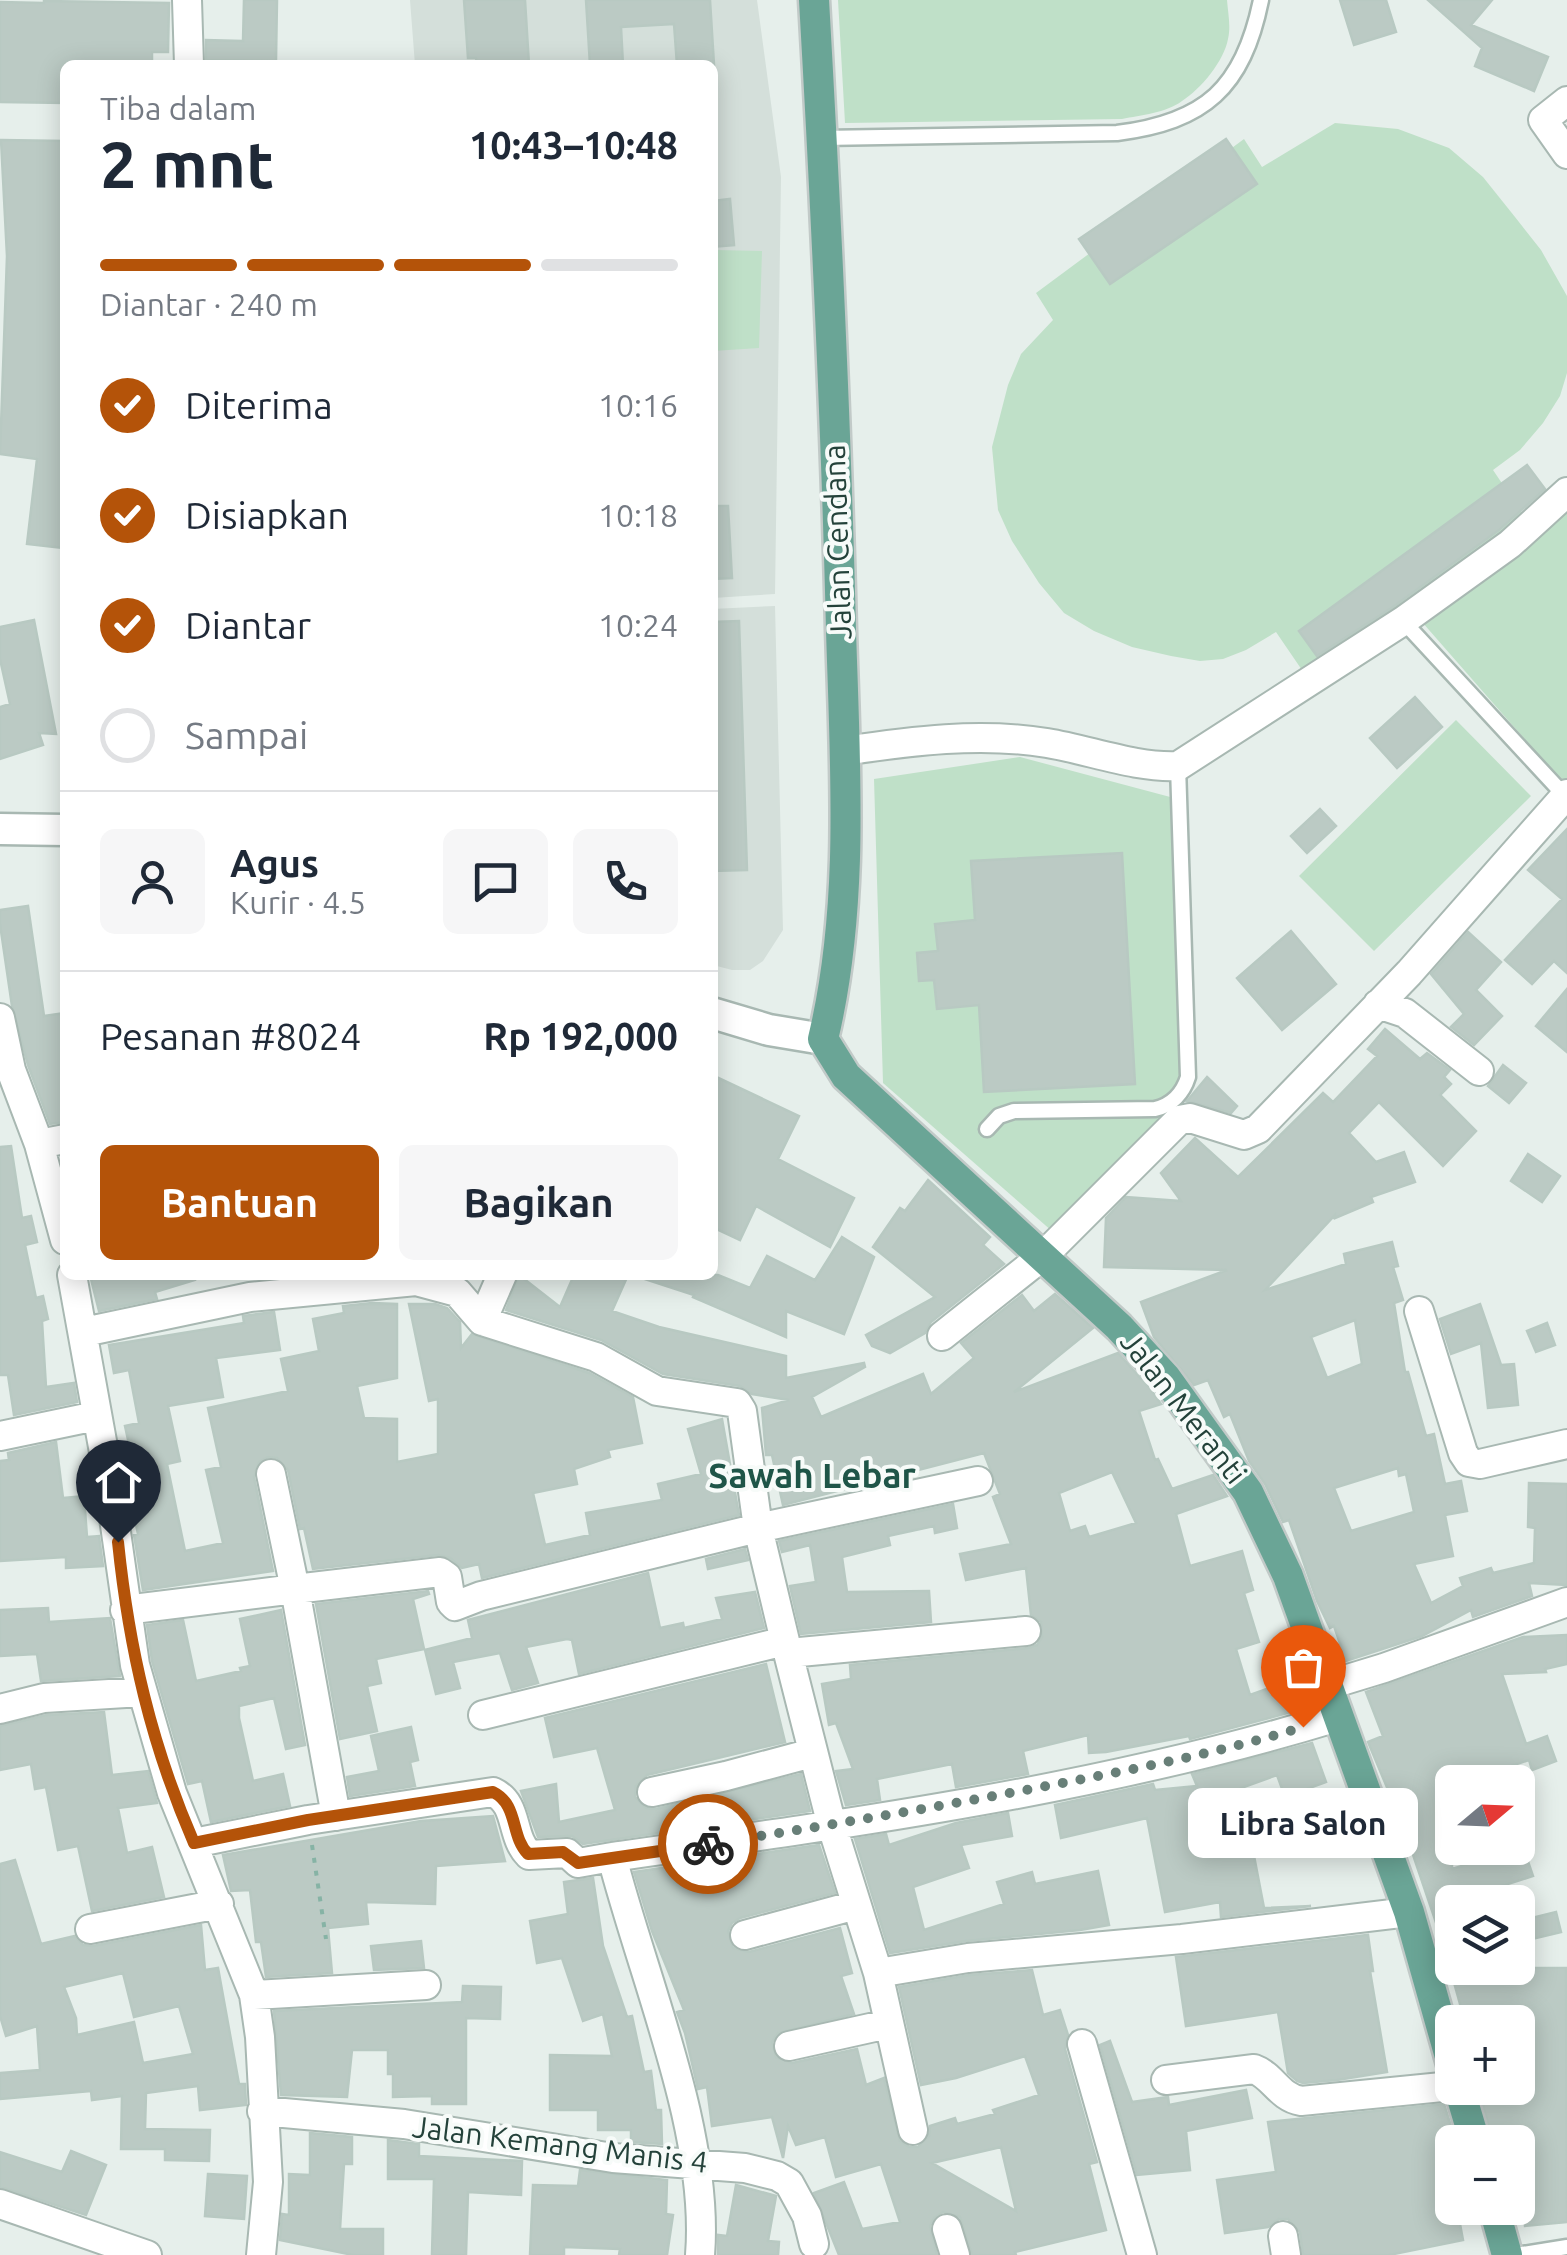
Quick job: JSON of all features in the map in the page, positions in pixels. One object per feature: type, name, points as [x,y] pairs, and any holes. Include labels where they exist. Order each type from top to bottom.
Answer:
[{"type":"main road","name":"Jalan Cendana","points":[[814,0],[844,751],[842,936],[823,1039]]},
{"type":"main road","name":"Jalan Meranti","points":[[823,1039],[846,1076],[1044,1255],[1166,1378],[1248,1492],[1288,1576],[1409,1912],[1435,2005]]},
{"type":"main road","points":[[1499,2225],[1507,2255]]},
{"type":"street","points":[[187,0],[189,60]]},
{"type":"street","points":[[1567,101],[1543,120],[1567,154]]},
{"type":"street","points":[[844,751],[923,741],[1007,739],[1178,766],[1402,621],[1510,544],[1567,492]]},
{"type":"street","points":[[942,1336],[1044,1255],[1183,1118],[1244,1136],[1258,1130],[1378,1004],[1566,795]]},
{"type":"street","points":[[0,830],[60,830]]},
{"type":"street","points":[[1378,1004],[1406,1014],[1479,1071]]},
{"type":"street","points":[[718,1015],[769,1030],[823,1039]]},
{"type":"street","points":[[0,1018],[11,1070],[52,1141],[60,1202]]},
{"type":"street","points":[[73,1280],[107,1469],[124,1610],[142,1692],[172,1793],[254,1995],[268,2182],[261,2255]]},
{"type":"street","points":[[482,1321],[500,1280]]},
{"type":"street","points":[[84,1332],[250,1297],[416,1281],[456,1292],[482,1321],[596,1356],[657,1391],[737,1402],[742,1412],[758,1528],[812,1753],[878,1973],[913,2130]]},
{"type":"street","points":[[1419,1311],[1469,1462],[1480,1464],[1567,1444]]},
{"type":"street","points":[[0,1436],[96,1416]]},
{"type":"street","points":[[271,1474],[294,1589],[322,1818]]},
{"type":"street","points":[[124,1610],[440,1572],[447,1577],[451,1602],[456,1606],[481,1596],[758,1528],[978,1481]]},
{"type":"street","points":[[1325,1686],[1567,1602]]},
{"type":"street","points":[[483,1715],[787,1647],[1026,1631]]},
{"type":"street","points":[[0,1709],[44,1698],[142,1692]]},
{"type":"street","points":[[194,1843],[491,1792],[507,1802],[528,1854],[563,1852],[578,1863],[832,1826],[1200,1756],[1337,1716]]},
{"type":"street","points":[[652,1792],[812,1753]]},
{"type":"street","points":[[612,1857],[676,2080],[695,2165],[703,2215],[700,2255]]},
{"type":"street","points":[[90,1929],[219,1904]]},
{"type":"street","points":[[744,1935],[856,1905]]},
{"type":"street","points":[[878,1973],[968,1958],[1182,1939],[1409,1912]]},
{"type":"street","points":[[254,1995],[426,1985]]},
{"type":"street","points":[[790,2046],[888,2024]]},
{"type":"street","points":[[1082,2044],[1142,2255]]},
{"type":"street","points":[[1166,2080],[1254,2069],[1286,2096],[1301,2101],[1435,2089]]},
{"type":"street","name":"Jalan Kemang Manis 4","points":[[262,2112],[404,2124],[612,2158],[756,2170],[789,2183],[807,2216],[814,2244]]},
{"type":"street","points":[[0,2204],[147,2255]]},
{"type":"lane","points":[[822,138],[1117,133],[1168,124],[1198,110],[1225,83],[1249,46],[1261,0]]},
{"type":"lane","points":[[1402,621],[1566,795]]},
{"type":"lane","points":[[987,1128],[1000,1116],[1014,1111],[1156,1109],[1170,1103],[1184,1088],[1188,1076],[1178,766]]},
{"type":"lane","points":[[1516,2255],[1567,2247]]},
{"type":"path","points":[[322,1818],[326,1938]]},
{"type":"shaded area","points":[[410,0],[757,0],[781,177],[775,594],[718,598],[718,60],[415,60]]},
{"type":"shaded area","points":[[775,606],[783,930],[763,961],[750,970],[718,966],[718,609]]},
{"type":"green space","points":[[838,0],[1227,0],[1229,30],[1222,56],[1204,82],[1176,105],[1153,113],[1122,119],[845,123]]},
{"type":"green space","points":[[1335,123],[1398,129],[1449,148],[1483,177],[1515,217],[1541,250],[1567,296],[1567,373],[1560,396],[1520,450],[1493,470],[1524,516],[1304,673],[1276,632],[1223,659],[1200,661],[1132,647],[1094,631],[1064,613],[1039,583],[998,510],[992,447],[1008,385],[1021,354],[1053,320],[1036,293],[1244,139],[1262,167]]},
{"type":"green space","points":[[718,250],[762,251],[759,348],[718,351]]},
{"type":"green space","points":[[1567,501],[1567,778],[1563,783],[1422,622]]},
{"type":"green space","points":[[1456,720],[1531,796],[1374,951],[1299,876]]},
{"type":"green space","points":[[1020,757],[1174,798],[1186,1090],[1053,1232],[883,1083],[874,779]]},
{"type":"building","points":[[244,0],[277,0],[276,60],[206,60],[206,40],[243,41]]},
{"type":"building","points":[[464,0],[525,0],[529,60],[468,58]]},
{"type":"building","points":[[586,0],[710,0],[714,60],[677,60],[674,24],[621,27],[623,60],[590,60]]},
{"type":"building","points":[[1340,0],[1386,0],[1396,32],[1354,45]]},
{"type":"building","points":[[1428,0],[1492,0],[1471,25],[1548,57],[1534,91],[1475,66],[1482,48]]},
{"type":"building","points":[[0,2],[169,3],[168,52],[152,52],[152,60],[60,60],[60,103],[0,102]]},
{"type":"building","points":[[1226,139],[1257,184],[1110,284],[1079,239]]},
{"type":"building","points":[[1,140],[60,141],[60,548],[27,544],[37,459],[0,454],[7,256]]},
{"type":"building","points":[[730,199],[734,245],[718,246],[718,200]]},
{"type":"building","points":[[1527,465],[1545,489],[1499,530],[1317,656],[1299,631]]},
{"type":"building","points":[[718,506],[728,506],[732,578],[718,579]]},
{"type":"building","points":[[34,620],[56,734],[39,733],[43,745],[0,759],[0,707],[10,704],[0,659],[0,627]]},
{"type":"building","points":[[739,621],[747,870],[718,871],[718,622]]},
{"type":"building","points":[[1415,697],[1442,727],[1397,768],[1370,738]]},
{"type":"building","points":[[1320,809],[1336,826],[1307,853],[1291,836]]},
{"type":"building","points":[[1567,829],[1567,973],[1554,961],[1532,984],[1505,960],[1562,899],[1528,870]]},
{"type":"building","points":[[1122,853],[1135,1084],[984,1092],[979,1005],[937,1009],[934,980],[919,981],[917,953],[938,951],[935,924],[975,920],[971,861]]},
{"type":"building","points":[[28,906],[44,1016],[60,1014],[60,1123],[50,1124],[28,1065],[12,1006],[0,910]]},
{"type":"building","points":[[1291,931],[1336,984],[1282,1030],[1237,978]]},
{"type":"building","points":[[1468,932],[1501,962],[1476,990],[1502,1016],[1474,1045],[1451,1027],[1464,1014],[1431,974]]},
{"type":"building","points":[[1567,989],[1567,1052],[1536,1026]]},
{"type":"building","points":[[1385,1029],[1420,1059],[1427,1053],[1450,1070],[1444,1077],[1451,1084],[1440,1095],[1476,1131],[1443,1166],[1379,1102],[1349,1133],[1376,1162],[1404,1152],[1415,1182],[1335,1215],[1265,1290],[1346,1264],[1344,1254],[1392,1242],[1398,1266],[1393,1267],[1403,1300],[1394,1303],[1405,1372],[1426,1436],[1434,1434],[1445,1484],[1461,1481],[1467,1511],[1445,1515],[1453,1556],[1414,1564],[1431,1603],[1463,1586],[1460,1578],[1491,1568],[1493,1573],[1534,1563],[1535,1528],[1528,1527],[1529,1483],[1567,1484],[1567,1585],[1529,1583],[1532,1596],[1473,1617],[1471,1610],[1422,1636],[1346,1661],[1334,1626],[1330,1628],[1317,1601],[1289,1520],[1283,1522],[1249,1461],[1230,1414],[1224,1417],[1208,1380],[1194,1385],[1154,1337],[1141,1302],[1227,1270],[1104,1267],[1106,1218],[1126,1197],[1181,1201],[1161,1173],[1195,1138],[1238,1177],[1323,1093],[1333,1102],[1377,1056],[1368,1049]],"holes":[[[1355,1320],[1362,1364],[1327,1378],[1311,1337]],[[1398,1468],[1399,1476],[1406,1474],[1414,1512],[1351,1531],[1334,1488]]]},
{"type":"building","points":[[1503,1065],[1526,1083],[1509,1103],[1488,1086]]},
{"type":"building","points":[[1207,1077],[1237,1106],[1231,1113],[1187,1101]]},
{"type":"building","points":[[718,1078],[799,1116],[778,1159],[854,1198],[830,1247],[756,1206],[740,1240],[718,1230]]},
{"type":"building","points":[[11,1146],[22,1218],[31,1216],[37,1242],[25,1245],[36,1298],[43,1296],[48,1319],[42,1321],[46,1387],[74,1383],[77,1402],[14,1415],[8,1375],[0,1375],[0,1147]]},
{"type":"building","points":[[1528,1154],[1560,1176],[1542,1202],[1511,1181]]},
{"type":"building","points":[[928,1180],[990,1237],[983,1245],[1004,1264],[931,1322],[925,1333],[890,1353],[872,1346],[866,1335],[935,1297],[873,1247],[900,1208],[905,1211]]},
{"type":"building","points":[[842,1237],[874,1257],[844,1334],[786,1311],[786,1337],[694,1295],[648,1280],[718,1280],[718,1275],[750,1288],[767,1256],[815,1280]]},
{"type":"building","points":[[91,1280],[195,1280],[155,1292],[157,1299],[99,1311]]},
{"type":"building","points":[[517,1280],[525,1280],[560,1307],[572,1280],[626,1280],[612,1311],[659,1327],[786,1356],[786,1378],[864,1363],[865,1367],[812,1397],[821,1417],[923,1374],[931,1394],[974,1358],[961,1343],[1022,1295],[1034,1311],[1055,1294],[1093,1328],[1014,1392],[1118,1353],[1161,1404],[1139,1411],[1155,1460],[1158,1459],[1172,1489],[1213,1475],[1227,1496],[1176,1514],[1190,1566],[1242,1551],[1253,1590],[1244,1593],[1259,1642],[1236,1649],[1250,1695],[1289,1681],[1299,1710],[1190,1739],[1189,1736],[1106,1752],[1089,1753],[1088,1735],[1023,1751],[1028,1774],[956,1787],[952,1764],[877,1779],[880,1800],[846,1805],[836,1771],[853,1769],[836,1723],[829,1725],[822,1684],[851,1679],[850,1665],[1028,1648],[1037,1645],[1042,1637],[1041,1622],[1031,1615],[1026,1568],[966,1580],[960,1554],[1011,1544],[993,1497],[1000,1494],[984,1453],[783,1505],[772,1455],[766,1455],[762,1408],[789,1400],[752,1394],[740,1386],[663,1374],[601,1340],[506,1310]],"holes":[[[1112,1472],[1136,1523],[1089,1537],[1085,1526],[1070,1531],[1059,1493]]]},
{"type":"building","points":[[397,1304],[397,1378],[357,1386],[364,1418],[397,1419],[397,1462],[438,1454],[438,1399],[429,1401],[409,1304],[435,1304],[447,1308],[460,1322],[461,1348],[472,1334],[589,1373],[633,1397],[642,1443],[608,1450],[610,1457],[574,1469],[577,1484],[533,1493],[545,1545],[590,1535],[586,1513],[662,1500],[658,1484],[701,1474],[688,1429],[722,1419],[739,1515],[482,1578],[479,1564],[462,1568],[450,1558],[438,1555],[313,1569],[288,1470],[277,1458],[268,1457],[259,1462],[254,1477],[273,1571],[143,1590],[134,1535],[138,1534],[128,1488],[138,1486],[125,1426],[139,1423],[129,1370],[114,1373],[109,1345],[244,1323],[243,1316],[274,1312],[280,1350],[216,1358],[223,1397],[168,1406],[180,1461],[167,1464],[185,1551],[223,1543],[206,1470],[221,1467],[208,1408],[288,1391],[281,1359],[319,1351],[313,1319],[344,1313],[343,1306]]},
{"type":"building","points":[[1480,1304],[1501,1365],[1514,1364],[1518,1405],[1488,1408],[1481,1343],[1451,1354],[1440,1319]]},
{"type":"building","points":[[1547,1323],[1555,1345],[1536,1352],[1527,1331]]},
{"type":"building","points":[[56,1442],[63,1498],[84,1496],[87,1537],[99,1536],[103,1566],[66,1568],[66,1557],[0,1561],[0,1461],[9,1460],[8,1453]]},
{"type":"building","points":[[953,1504],[957,1528],[935,1533],[934,1526],[888,1536],[890,1545],[842,1557],[847,1592],[929,1591],[931,1622],[801,1634],[790,1586],[816,1582],[810,1545],[782,1552],[779,1541]]},
{"type":"building","points":[[745,1549],[748,1560],[708,1569],[706,1559]]},
{"type":"building","points":[[648,1573],[660,1628],[683,1623],[684,1628],[722,1619],[716,1598],[755,1592],[764,1628],[579,1674],[572,1640],[526,1647],[538,1683],[512,1690],[500,1653],[453,1662],[460,1688],[436,1694],[425,1650],[472,1638],[468,1620]]},
{"type":"building","points":[[428,1591],[429,1594],[413,1599],[424,1649],[376,1659],[381,1683],[367,1686],[377,1731],[340,1739],[316,1604]]},
{"type":"building","points":[[48,1608],[49,1622],[110,1618],[120,1676],[41,1681],[37,1654],[0,1656],[0,1610]]},
{"type":"building","points":[[281,1610],[305,1745],[286,1749],[274,1698],[239,1706],[239,1718],[253,1781],[283,1774],[290,1806],[211,1822],[202,1781],[188,1784],[152,1661],[147,1625],[183,1620],[196,1681],[250,1666],[240,1619]]},
{"type":"building","points":[[1567,1635],[1567,1664],[1545,1669],[1546,1672],[1502,1674],[1526,1744],[1547,1736],[1556,1761],[1535,1769],[1529,1760],[1514,1765],[1435,1765],[1435,1865],[1452,1865],[1452,1869],[1465,1865],[1529,1865],[1533,1876],[1505,1885],[1435,1885],[1435,1920],[1404,1828],[1368,1742],[1383,1736],[1366,1692],[1523,1637]]},
{"type":"building","points":[[766,1664],[785,1742],[647,1775],[636,1786],[635,1797],[646,1808],[656,1809],[801,1774],[810,1811],[583,1844],[572,1836],[538,1837],[521,1791],[556,1784],[559,1822],[615,1810],[597,1748],[554,1757],[545,1718]]},
{"type":"building","points":[[104,1712],[112,1775],[148,1771],[157,1803],[118,1808],[127,1853],[152,1847],[164,1897],[92,1911],[78,1846],[58,1850],[46,1787],[35,1789],[31,1764],[0,1770],[0,1726],[47,1715]]},
{"type":"building","points":[[411,1727],[418,1760],[410,1762],[415,1786],[350,1796],[347,1777],[379,1771],[371,1736]]},
{"type":"building","points":[[1312,1743],[1326,1782],[1285,1797],[1277,1775],[1241,1788],[1264,1908],[1311,1906],[1221,1917],[1220,1902],[1165,1912],[1147,1818],[1061,1838],[1055,1805],[1153,1784],[1155,1790],[1197,1786],[1192,1774]]},
{"type":"building","points":[[1008,1813],[1012,1836],[961,1845],[969,1868],[913,1887],[924,1930],[1004,1904],[997,1882],[1032,1872],[1035,1884],[1098,1871],[1109,1925],[890,1953],[855,1839],[886,1834],[889,1845],[956,1823]]},
{"type":"building","points":[[493,1816],[505,1861],[436,1866],[435,1904],[366,1902],[368,1924],[328,1928],[332,1973],[266,1977],[261,1942],[256,1942],[250,1890],[231,1891],[223,1855],[421,1821]]},
{"type":"building","points":[[819,1845],[835,1893],[740,1918],[728,1931],[733,1948],[749,1952],[840,1928],[852,1973],[841,1976],[854,2014],[778,2033],[772,2042],[776,2057],[792,2063],[857,2049],[866,2085],[884,2078],[900,2141],[909,2147],[918,2147],[929,2136],[930,2126],[955,2118],[957,2124],[995,2114],[993,2110],[1039,2095],[1025,2056],[921,2085],[899,1987],[1032,1970],[1043,2015],[1060,2010],[1068,2035],[1065,2049],[1097,2162],[1089,2164],[1106,2230],[1015,2252],[1016,2255],[972,2255],[960,2217],[943,2212],[930,2226],[937,2255],[839,2255],[814,2193],[844,2182],[862,2229],[900,2222],[881,2164],[836,2177],[825,2137],[796,2145],[788,2126],[783,2158],[772,2117],[712,2126],[707,2087],[698,2089],[677,2012],[684,2010],[652,1931],[634,1872]],"holes":[[[1001,2147],[1016,2211],[932,2163]]]},
{"type":"building","points":[[15,1860],[41,1944],[75,1936],[83,1945],[93,1946],[201,1925],[205,1970],[218,1968],[239,2084],[245,2084],[246,2105],[200,2110],[198,2086],[146,2093],[145,2129],[210,2130],[209,2161],[165,2160],[165,2149],[121,2149],[122,2096],[92,2100],[91,2091],[0,2099],[0,2073],[40,2070],[37,2026],[6,2036],[0,2016],[0,1864]],"holes":[[[123,1973],[134,2017],[179,2006],[193,2054],[143,2063],[134,2022],[77,2035],[76,2018],[64,1987]]]},
{"type":"building","points":[[593,1878],[603,1946],[627,2017],[632,2016],[644,2072],[651,2071],[656,2110],[661,2110],[662,2144],[631,2142],[631,2130],[598,2130],[598,2110],[550,2110],[550,2055],[612,2056],[603,2014],[583,2021],[562,1958],[537,1963],[530,1921],[568,1914],[564,1882]]},
{"type":"building","points":[[1556,1912],[1561,1932],[1535,1938],[1535,1917]]},
{"type":"building","points":[[1368,1935],[1387,2072],[1297,2081],[1288,2073],[1278,2012],[1186,2026],[1176,1957]]},
{"type":"building","points":[[421,1941],[424,1968],[374,1970],[371,1946]]},
{"type":"building","points":[[1535,1968],[1566,1968],[1567,2222],[1525,2226],[1535,2225],[1535,2125],[1488,2125],[1483,2105],[1535,2105],[1535,2005],[1460,2005],[1455,1985],[1535,1985]]},
{"type":"building","points":[[463,1986],[501,1987],[500,2019],[466,2018],[466,2104],[432,2104],[432,2096],[393,2097],[388,2050],[352,2050],[347,2097],[281,2095],[274,2011],[462,2002]]},
{"type":"building","points":[[1110,2041],[1132,2102],[1168,2097],[1169,2105],[1246,2090],[1252,2118],[1186,2131],[1190,2170],[1137,2175],[1100,2045]]},
{"type":"building","points":[[1444,2105],[1451,2125],[1435,2125],[1435,2225],[1460,2225],[1463,2240],[1389,2255],[1303,2255],[1300,2232],[1288,2219],[1279,2219],[1268,2227],[1225,2233],[1217,2180],[1276,2172],[1268,2122]]},
{"type":"building","points":[[310,2133],[352,2137],[352,2164],[344,2164],[340,2229],[383,2229],[383,2255],[353,2255],[280,2240],[282,2214],[289,2215],[289,2174],[310,2175]]},
{"type":"building","points":[[388,2140],[419,2144],[419,2156],[522,2161],[521,2195],[468,2192],[466,2255],[432,2255],[434,2179],[388,2179]]},
{"type":"building","points":[[71,2151],[106,2165],[86,2215],[0,2187],[0,2152],[62,2172]]},
{"type":"building","points":[[580,2170],[667,2180],[666,2214],[673,2215],[667,2255],[619,2255],[620,2249],[564,2247],[564,2255],[530,2255],[533,2185],[578,2186]]},
{"type":"building","points":[[208,2174],[247,2176],[244,2219],[205,2216]]},
{"type":"building","points":[[736,2185],[776,2196],[768,2241],[779,2242],[778,2255],[718,2255],[718,2235],[727,2236]]},
{"type":"way so far","points":[[708,1844],[832,1826],[1124,1771],[1200,1756],[1303,1727]]},
{"type":"place","name":"Libra Salon","points":[[1303,1727]]},
{"type":"district","name":"Sawah Lebar","points":[[812,1476]]},
{"type":"route","points":[[118,1542],[134,1666],[172,1793],[194,1843],[308,1820],[493,1792],[507,1802],[523,1850],[528,1854],[563,1852],[578,1863],[708,1844]]}]
